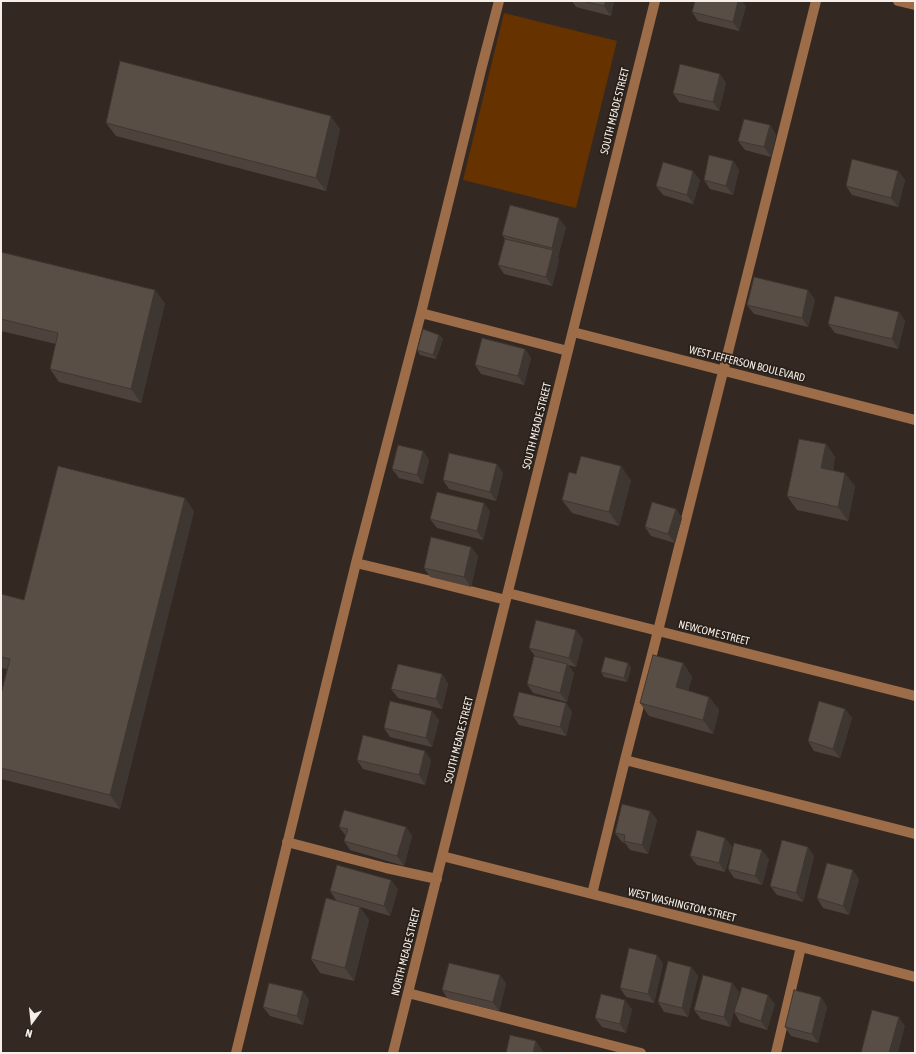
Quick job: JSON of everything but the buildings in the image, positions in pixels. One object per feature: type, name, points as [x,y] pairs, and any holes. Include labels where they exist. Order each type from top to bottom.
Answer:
[{"type":"street","points":[[236,1053],[356,563],[421,313],[499,1]]},
{"type":"street","name":"SOUTH MEADE STREET","points":[[442,856],[655,1]]},
{"type":"street","points":[[592,894],[624,760],[724,371],[816,1]]},
{"type":"street","points":[[898,1],[915,5]]},
{"type":"street","points":[[421,313],[568,351]]},
{"type":"street","name":"WEST JEFFERSON BOULEVARD","points":[[573,332],[915,420]]},
{"type":"street","name":"NEWCOME STREET","points":[[356,563],[426,580],[507,596],[658,631],[915,696]]},
{"type":"street","points":[[624,760],[915,834]]},
{"type":"street","points":[[287,842],[386,868],[436,879]]},
{"type":"street","name":"NORTH MEADE STREET","points":[[393,1053],[442,856]]},
{"type":"street","name":"WEST WASHINGTON STREET","points":[[442,856],[915,977]]},
{"type":"street","points":[[776,1053],[801,947]]},
{"type":"street","points":[[408,993],[641,1053]]},
{"type":"shaded area","points":[[504,13],[617,41],[576,208],[463,180]]}]
